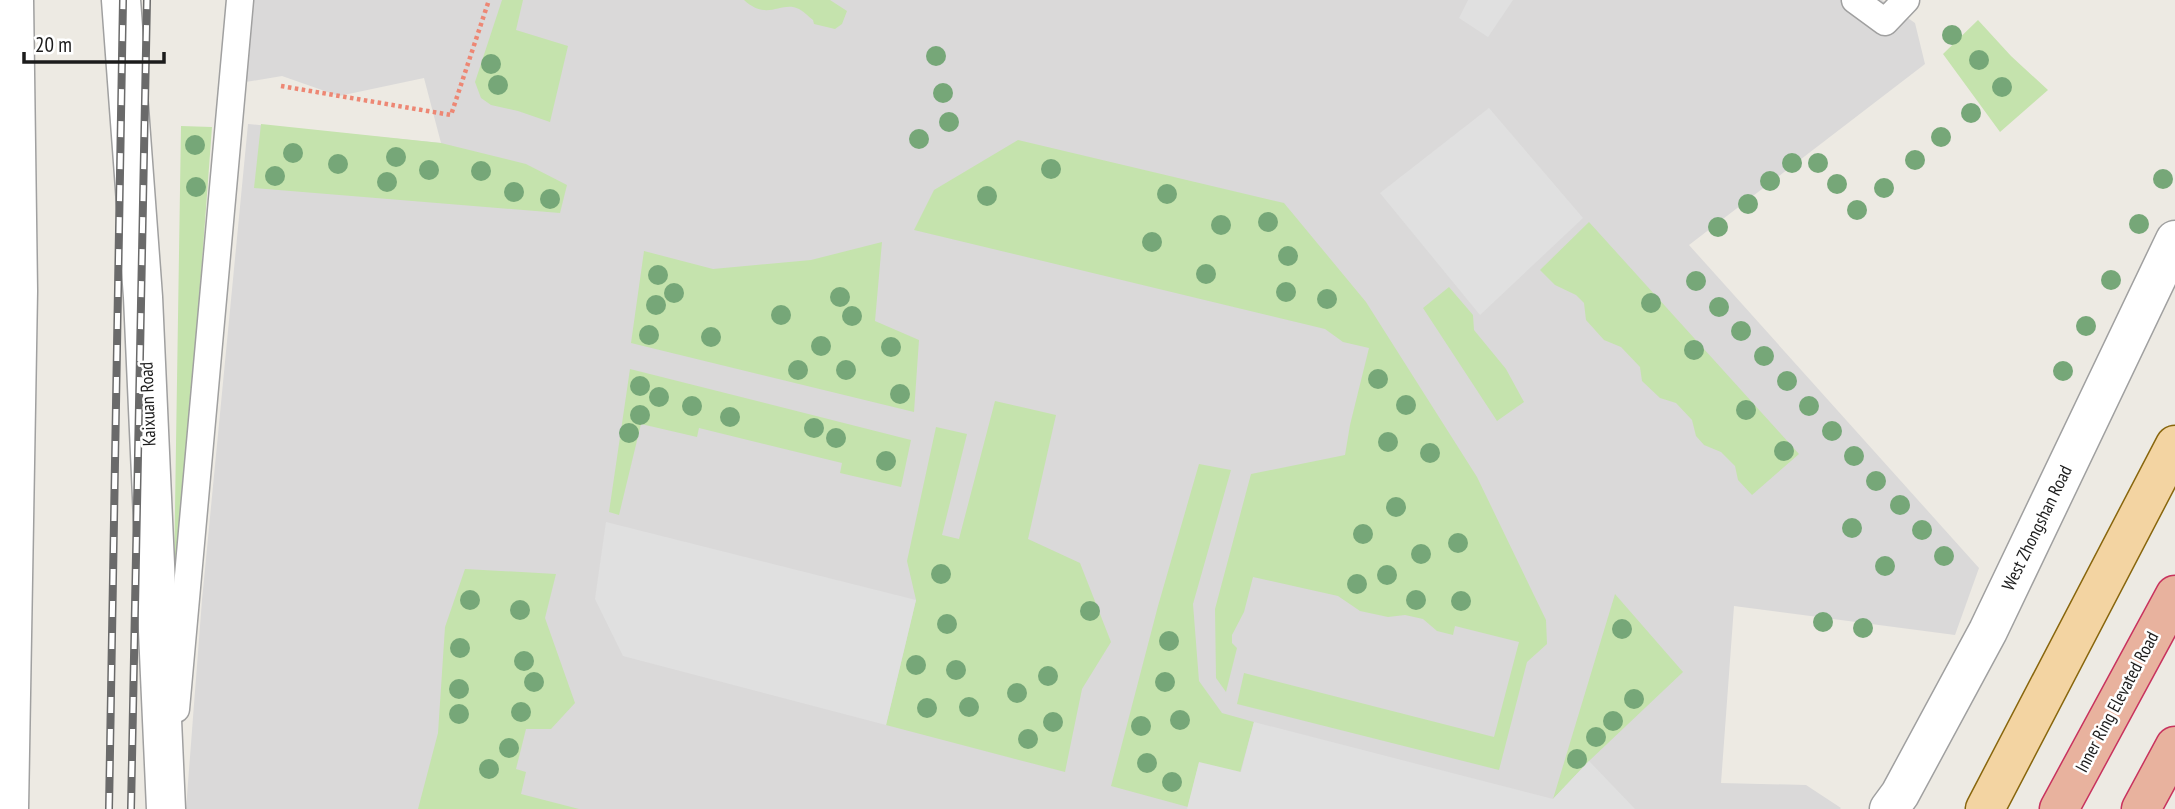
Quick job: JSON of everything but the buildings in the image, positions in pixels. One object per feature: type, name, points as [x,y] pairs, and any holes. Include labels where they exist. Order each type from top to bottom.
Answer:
[{"type":"highway","name":"Inner Ring Elevated Road","points":[[2059,809],[2175,595]]},
{"type":"highway","points":[[2141,809],[2175,746]]},
{"type":"main road","points":[[1985,809],[2175,445]]},
{"type":"street","points":[[9,809],[18,291],[14,0]]},
{"type":"street","points":[[18,291],[34,0]]},
{"type":"street","name":"Kaixuan Road","points":[[121,0],[144,297],[167,809]]},
{"type":"street","name":"West Zhongshan Road","points":[[1889,809],[1900,794],[1987,631],[2175,240]]},
{"type":"lane","points":[[167,809],[240,0]]},
{"type":"lane","points":[[1855,0],[1885,22],[1906,0]]},
{"type":"path","points":[[281,86],[451,115],[489,0]]},
{"type":"shaded area","points":[[231,0],[1882,0],[1915,23],[1925,64],[1689,245],[1979,568],[1955,635],[1734,606],[1721,783],[1806,785],[1840,809],[186,809],[202,600],[248,124],[441,143],[424,78],[339,96],[282,76],[222,86]]},
{"type":"shaded area","points":[[1468,0],[1513,0],[1488,37],[1459,18]]},
{"type":"shaded area","points":[[1489,108],[1583,218],[1480,315],[1380,193]]},
{"type":"shaded area","points":[[606,522],[916,600],[886,725],[623,656],[595,599]]},
{"type":"shaded area","points":[[1254,722],[1553,799],[1589,761],[1635,809],[1187,809],[1199,762],[1241,772]]},
{"type":"green space","points":[[502,0],[523,0],[516,30],[568,46],[550,122],[491,105],[481,98],[475,82]]},
{"type":"green space","points":[[744,0],[830,0],[847,11],[842,24],[835,29],[814,24],[813,20],[799,9],[760,9]]},
{"type":"green space","points":[[1978,20],[2011,56],[2048,90],[2000,132],[1943,54]]},
{"type":"green space","points":[[261,124],[441,143],[526,164],[567,185],[560,213],[254,188]]},
{"type":"green space","points":[[181,126],[212,127],[179,573],[174,573]]},
{"type":"green space","points":[[1018,140],[1284,203],[1366,302],[1477,477],[1546,620],[1547,644],[1527,662],[1499,770],[1237,704],[1244,673],[1494,737],[1519,642],[1455,626],[1453,635],[1437,631],[1423,619],[1405,615],[1388,617],[1360,611],[1338,596],[1253,577],[1244,612],[1232,635],[1232,643],[1237,648],[1226,692],[1216,678],[1215,609],[1251,474],[1345,455],[1369,348],[1343,342],[1325,329],[914,230],[934,190]]},
{"type":"green space","points":[[1589,222],[1799,454],[1752,495],[1738,480],[1735,466],[1721,452],[1704,445],[1696,436],[1692,420],[1676,403],[1660,398],[1642,381],[1640,367],[1621,347],[1604,340],[1586,320],[1584,303],[1576,295],[1555,285],[1540,270]]},
{"type":"green space","points":[[882,242],[875,321],[919,340],[914,412],[631,343],[644,251],[713,269],[811,260]]},
{"type":"green space","points":[[1449,287],[1473,315],[1474,330],[1506,369],[1524,402],[1497,421],[1423,308]]},
{"type":"green space","points":[[630,369],[911,440],[901,487],[840,473],[842,463],[699,428],[697,437],[641,424],[619,515],[609,512]]},
{"type":"green space","points":[[995,401],[1056,415],[1028,539],[1080,563],[1111,642],[1082,689],[1065,772],[886,725],[916,600],[907,561],[936,427],[967,434],[942,535],[959,539]]},
{"type":"green space","points":[[1199,464],[1231,470],[1193,604],[1199,681],[1222,713],[1254,722],[1240,773],[1199,763],[1188,807],[1111,786],[1158,606]]},
{"type":"green space","points":[[465,569],[556,574],[545,618],[575,703],[551,729],[526,729],[516,769],[526,772],[521,794],[579,809],[418,809],[438,733],[445,627]]},
{"type":"green space","points":[[1615,594],[1683,672],[1553,799]]},
{"type":"railway","points":[[109,809],[123,0]]},
{"type":"railway","points":[[131,809],[147,0]]}]
